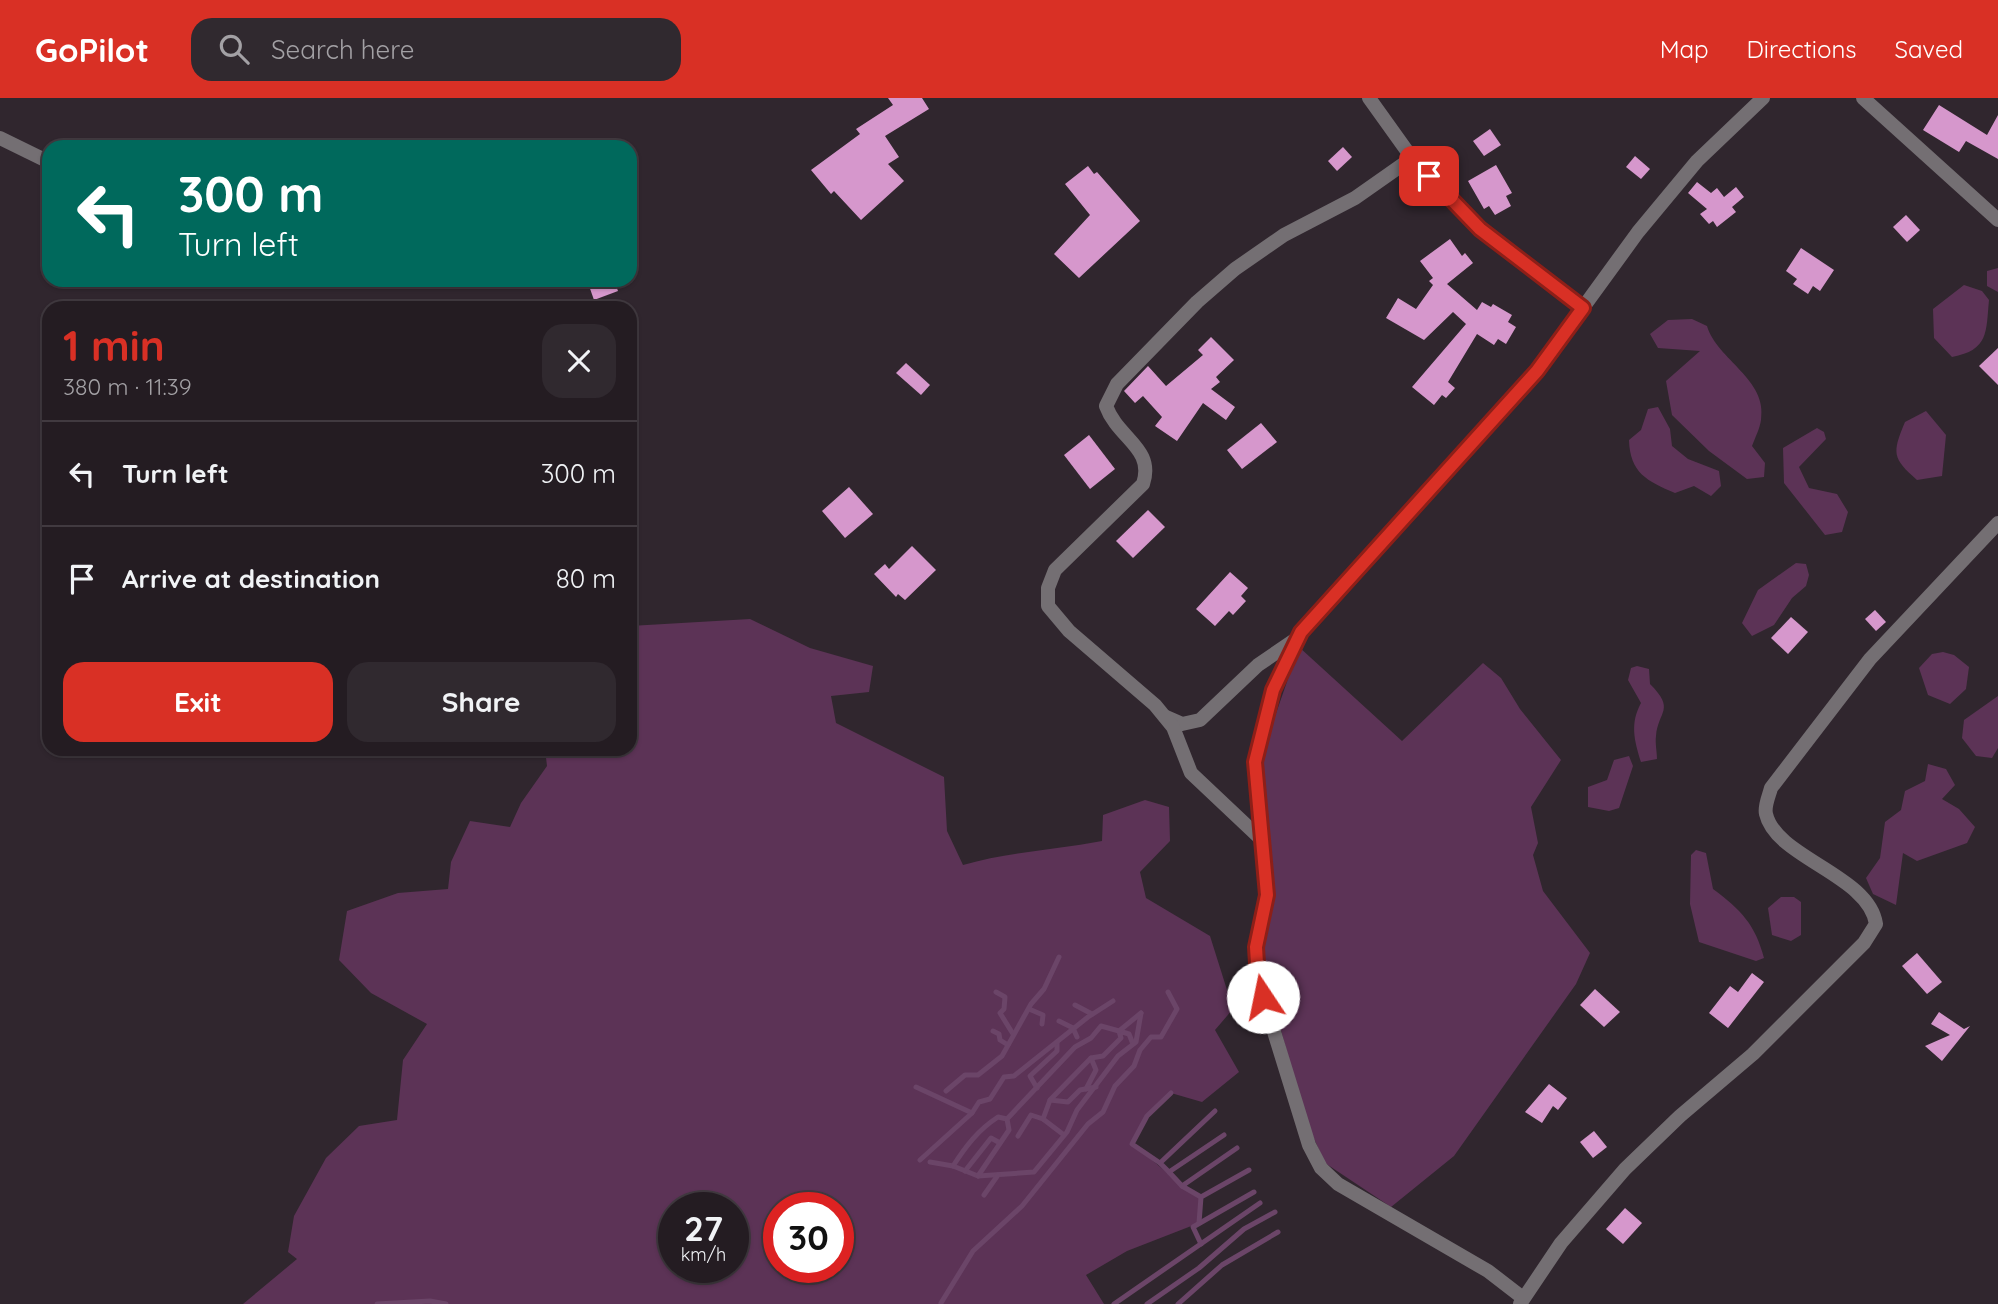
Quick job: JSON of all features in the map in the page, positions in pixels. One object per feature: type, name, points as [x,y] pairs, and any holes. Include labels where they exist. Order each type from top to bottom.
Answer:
[{"type":"street","points":[[1368,98],[1412,158],[1480,229],[1583,308]]},
{"type":"street","points":[[1165,717],[1182,724],[1199,720],[1265,659],[1298,637],[1537,371],[1638,232],[1697,161],[1763,98]]},
{"type":"street","points":[[1863,98],[1998,220]]},
{"type":"street","points":[[0,138],[42,159]]},
{"type":"street","points":[[1262,841],[1191,773],[1173,727],[1165,717],[1069,631],[1048,606],[1048,588],[1055,570],[1143,484],[1148,471],[1142,452],[1113,424],[1107,406],[1118,384],[1198,302],[1235,269],[1284,235],[1355,198],[1412,158]]},
{"type":"street","points":[[1298,637],[1273,690],[1260,735],[1256,787],[1267,895],[1256,947],[1258,980],[1294,1102],[1321,1168],[1358,1197],[1488,1271],[1522,1301],[1561,1243],[1625,1170],[1681,1116],[1753,1054],[1864,943],[1876,924],[1874,909],[1852,887],[1820,867],[1770,827],[1765,811],[1771,788],[1870,659],[1998,523]]},
{"type":"shaded area","points":[[1998,268],[1998,292],[1987,286],[1987,271]]},
{"type":"shaded area","points":[[1964,285],[1982,291],[1989,300],[1986,330],[1973,350],[1952,357],[1934,338],[1933,309]]},
{"type":"shaded area","points":[[1692,319],[1707,326],[1712,338],[1750,381],[1757,393],[1761,420],[1752,446],[1765,463],[1764,477],[1747,479],[1709,451],[1672,415],[1666,381],[1700,351],[1658,348],[1650,334],[1668,320]]},
{"type":"shaded area","points":[[1658,407],[1670,429],[1672,446],[1688,459],[1719,471],[1721,486],[1711,496],[1694,486],[1675,493],[1648,480],[1637,468],[1629,440],[1641,430],[1648,409]]},
{"type":"shaded area","points":[[1926,411],[1946,435],[1942,476],[1917,480],[1899,460],[1896,448],[1905,422]]},
{"type":"shaded area","points":[[1817,428],[1824,432],[1826,439],[1799,467],[1809,488],[1837,494],[1848,512],[1842,532],[1825,535],[1784,483],[1783,448]]},
{"type":"shaded area","points":[[1796,563],[1806,564],[1809,575],[1806,586],[1792,598],[1774,625],[1752,636],[1742,623],[1758,590]]},
{"type":"shaded area","points":[[750,619],[810,648],[873,666],[869,692],[831,696],[836,723],[944,777],[947,831],[963,865],[1102,841],[1103,815],[1145,800],[1169,807],[1170,841],[1140,872],[1146,898],[1210,936],[1233,1009],[1215,1030],[1239,1072],[1202,1102],[1171,1093],[1147,1116],[1132,1144],[1174,1179],[1201,1197],[1199,1223],[1127,1251],[1086,1275],[1104,1304],[243,1304],[297,1259],[288,1252],[294,1216],[326,1158],[359,1126],[397,1120],[403,1060],[427,1024],[371,993],[339,960],[347,911],[398,893],[448,889],[451,862],[470,821],[510,827],[521,803],[547,766],[546,756],[637,756],[637,626]]},
{"type":"shaded area","points":[[1299,647],[1402,741],[1483,663],[1501,678],[1520,709],[1561,760],[1531,807],[1538,843],[1533,855],[1543,891],[1590,953],[1576,984],[1454,1156],[1391,1207],[1325,1163],[1307,1123],[1273,1002],[1262,944],[1270,855],[1260,769],[1264,748]]},
{"type":"shaded area","points":[[1943,652],[1954,655],[1969,667],[1966,689],[1950,704],[1928,695],[1919,668],[1932,654]]},
{"type":"shaded area","points":[[1637,666],[1649,669],[1650,684],[1664,705],[1657,728],[1657,759],[1641,762],[1634,732],[1635,718],[1641,703],[1628,680],[1631,668]]},
{"type":"shaded area","points":[[1998,696],[1998,748],[1992,758],[1976,756],[1962,738],[1964,720]]},
{"type":"shaded area","points":[[1629,756],[1633,766],[1619,808],[1609,811],[1588,807],[1588,787],[1607,780],[1614,760]]},
{"type":"shaded area","points":[[1928,764],[1946,769],[1955,785],[1942,799],[1959,809],[1975,827],[1967,843],[1917,861],[1903,853],[1896,905],[1873,894],[1866,878],[1880,858],[1885,822],[1901,810],[1905,791],[1925,781]]},
{"type":"shaded area","points":[[1696,850],[1706,853],[1713,889],[1746,919],[1764,958],[1756,961],[1699,942],[1690,904],[1691,855]]},
{"type":"shaded area","points":[[1781,897],[1794,897],[1801,902],[1801,935],[1791,941],[1772,935],[1768,908]]},
{"type":"building","points":[[888,98],[922,98],[929,109],[885,136],[899,157],[888,164],[904,181],[861,220],[834,191],[831,194],[811,170],[860,134],[856,129],[893,105]]},
{"type":"building","points":[[1939,105],[1987,135],[1998,115],[1998,159],[1966,141],[1959,152],[1923,130]]},
{"type":"building","points":[[1490,129],[1501,145],[1484,156],[1473,141]]},
{"type":"building","points":[[1343,147],[1352,157],[1337,171],[1328,161]]},
{"type":"building","points":[[1635,156],[1650,169],[1641,179],[1626,167]]},
{"type":"building","points":[[1496,165],[1512,193],[1506,196],[1511,206],[1495,215],[1489,206],[1484,209],[1468,181]]},
{"type":"building","points":[[1088,166],[1094,174],[1097,172],[1140,221],[1079,278],[1054,254],[1090,215],[1065,184]]},
{"type":"building","points":[[1697,182],[1711,193],[1717,188],[1724,197],[1736,187],[1744,197],[1732,207],[1736,212],[1717,227],[1713,221],[1709,224],[1700,214],[1707,209],[1688,193]]},
{"type":"building","points":[[1906,215],[1920,230],[1907,242],[1893,227]]},
{"type":"building","points":[[1450,239],[1462,256],[1465,253],[1473,263],[1447,284],[1477,310],[1482,302],[1491,307],[1493,304],[1512,315],[1508,322],[1516,327],[1506,344],[1498,339],[1494,345],[1477,334],[1448,382],[1455,388],[1446,398],[1442,395],[1434,405],[1412,387],[1466,324],[1453,312],[1424,340],[1386,318],[1398,298],[1416,309],[1433,285],[1429,281],[1433,278],[1420,261]]},
{"type":"building","points":[[1801,248],[1834,270],[1820,291],[1813,286],[1808,294],[1793,284],[1797,279],[1786,271]]},
{"type":"building","points":[[589,287],[617,287],[618,291],[594,300]]},
{"type":"building","points":[[1211,337],[1234,360],[1216,377],[1220,382],[1211,389],[1235,407],[1226,420],[1203,403],[1177,441],[1155,426],[1162,417],[1143,396],[1135,403],[1124,391],[1148,366],[1166,386],[1203,355],[1198,350]]},
{"type":"building","points":[[1998,348],[1998,385],[1979,366]]},
{"type":"building","points":[[906,363],[930,385],[921,395],[896,373]]},
{"type":"building","points":[[1261,423],[1277,442],[1242,469],[1227,450]]},
{"type":"building","points":[[1089,435],[1115,469],[1090,489],[1064,455]]},
{"type":"building","points":[[849,487],[873,514],[845,538],[822,511]]},
{"type":"building","points":[[1148,510],[1165,527],[1133,558],[1116,541]]},
{"type":"building","points":[[912,546],[936,570],[905,600],[898,594],[896,597],[874,574],[885,564],[889,569]]},
{"type":"building","points":[[1230,572],[1248,588],[1241,596],[1246,601],[1233,615],[1229,611],[1215,626],[1196,609]]},
{"type":"building","points":[[1875,610],[1886,622],[1876,631],[1865,619]]},
{"type":"building","points":[[1791,617],[1808,632],[1788,654],[1771,638]]},
{"type":"building","points":[[1917,953],[1942,982],[1927,994],[1902,966]]},
{"type":"building","points":[[1752,973],[1764,982],[1728,1028],[1709,1013],[1730,986],[1738,992]]},
{"type":"building","points":[[1595,989],[1620,1012],[1604,1027],[1580,1005]]},
{"type":"building","points":[[1939,1012],[1964,1029],[1970,1026],[1942,1061],[1925,1046],[1950,1035],[1931,1024]]},
{"type":"building","points":[[1549,1084],[1567,1098],[1558,1110],[1553,1106],[1542,1123],[1525,1112]]},
{"type":"building","points":[[1594,1131],[1607,1147],[1593,1158],[1580,1142]]},
{"type":"building","points":[[1625,1208],[1642,1223],[1623,1244],[1606,1229]]},
{"type":"waterway","points":[[946,1091],[965,1075],[978,1075],[1002,1056],[1031,1004],[1044,989],[1059,957]]},
{"type":"waterway","points":[[996,992],[1005,997],[1004,1009],[1000,1013],[1013,1034]]},
{"type":"waterway","points":[[941,1303],[973,1251],[1022,1206],[1088,1124],[1103,1112],[1115,1086],[1134,1066],[1140,1050],[1151,1037],[1161,1037],[1177,1009],[1168,992]]},
{"type":"waterway","points":[[920,1160],[972,1113],[979,1102],[990,1099],[1004,1077],[1014,1076],[1088,1017],[1113,1001]]},
{"type":"waterway","points":[[1075,1005],[1092,1014]]},
{"type":"waterway","points":[[1029,1009],[1043,1015],[1042,1024]]},
{"type":"waterway","points":[[930,1162],[953,1166],[978,1176],[1034,1172],[1067,1132],[1077,1110],[1118,1056],[1136,1042],[1141,1013]]},
{"type":"waterway","points":[[978,1176],[1009,1130],[1007,1119],[1075,1047],[1091,1038],[1101,1026],[1119,1031],[1141,1013]]},
{"type":"waterway","points":[[1059,1021],[1073,1028],[1077,1037]]},
{"type":"waterway","points":[[993,1031],[1008,1045]]},
{"type":"waterway","points":[[1018,1136],[1031,1115],[1043,1119],[1050,1100],[1091,1058],[1103,1056],[1121,1038],[1119,1031],[1129,1034],[1133,1044]]},
{"type":"waterway","points":[[1037,1088],[1030,1076],[1057,1051],[1057,1042]]},
{"type":"waterway","points":[[1086,1089],[1096,1070],[1091,1058]]},
{"type":"waterway","points":[[916,1087],[972,1113]]},
{"type":"waterway","points":[[1050,1100],[1068,1102],[1080,1090],[1096,1087]]},
{"type":"waterway","points":[[1160,1163],[1132,1144],[1147,1116],[1171,1093]]},
{"type":"waterway","points":[[1169,1172],[1160,1163],[1215,1111]]},
{"type":"waterway","points":[[953,1166],[984,1127],[998,1117],[1007,1119]]},
{"type":"waterway","points":[[1043,1119],[1064,1135]]},
{"type":"waterway","points":[[1182,1186],[1169,1172],[1224,1135]]},
{"type":"waterway","points":[[965,1171],[991,1138],[1000,1143]]},
{"type":"waterway","points":[[1201,1197],[1182,1186],[1237,1148]]},
{"type":"waterway","points":[[1199,1223],[1201,1197],[1249,1170]]},
{"type":"waterway","points":[[984,1195],[998,1175]]},
{"type":"waterway","points":[[1201,1244],[1193,1227],[1254,1192]]},
{"type":"waterway","points":[[1114,1304],[1260,1203]]},
{"type":"waterway","points":[[1147,1304],[1199,1268],[1244,1229],[1275,1212]]},
{"type":"waterway","points":[[1178,1304],[1222,1265],[1278,1232]]},
{"type":"waterway","points":[[377,1304],[430,1301],[446,1304]]},
{"type":"route","points":[[1263,997],[1258,980],[1256,947],[1267,895],[1255,762],[1273,690],[1288,654],[1301,632],[1537,371],[1583,308],[1480,229],[1429,176]]}]
